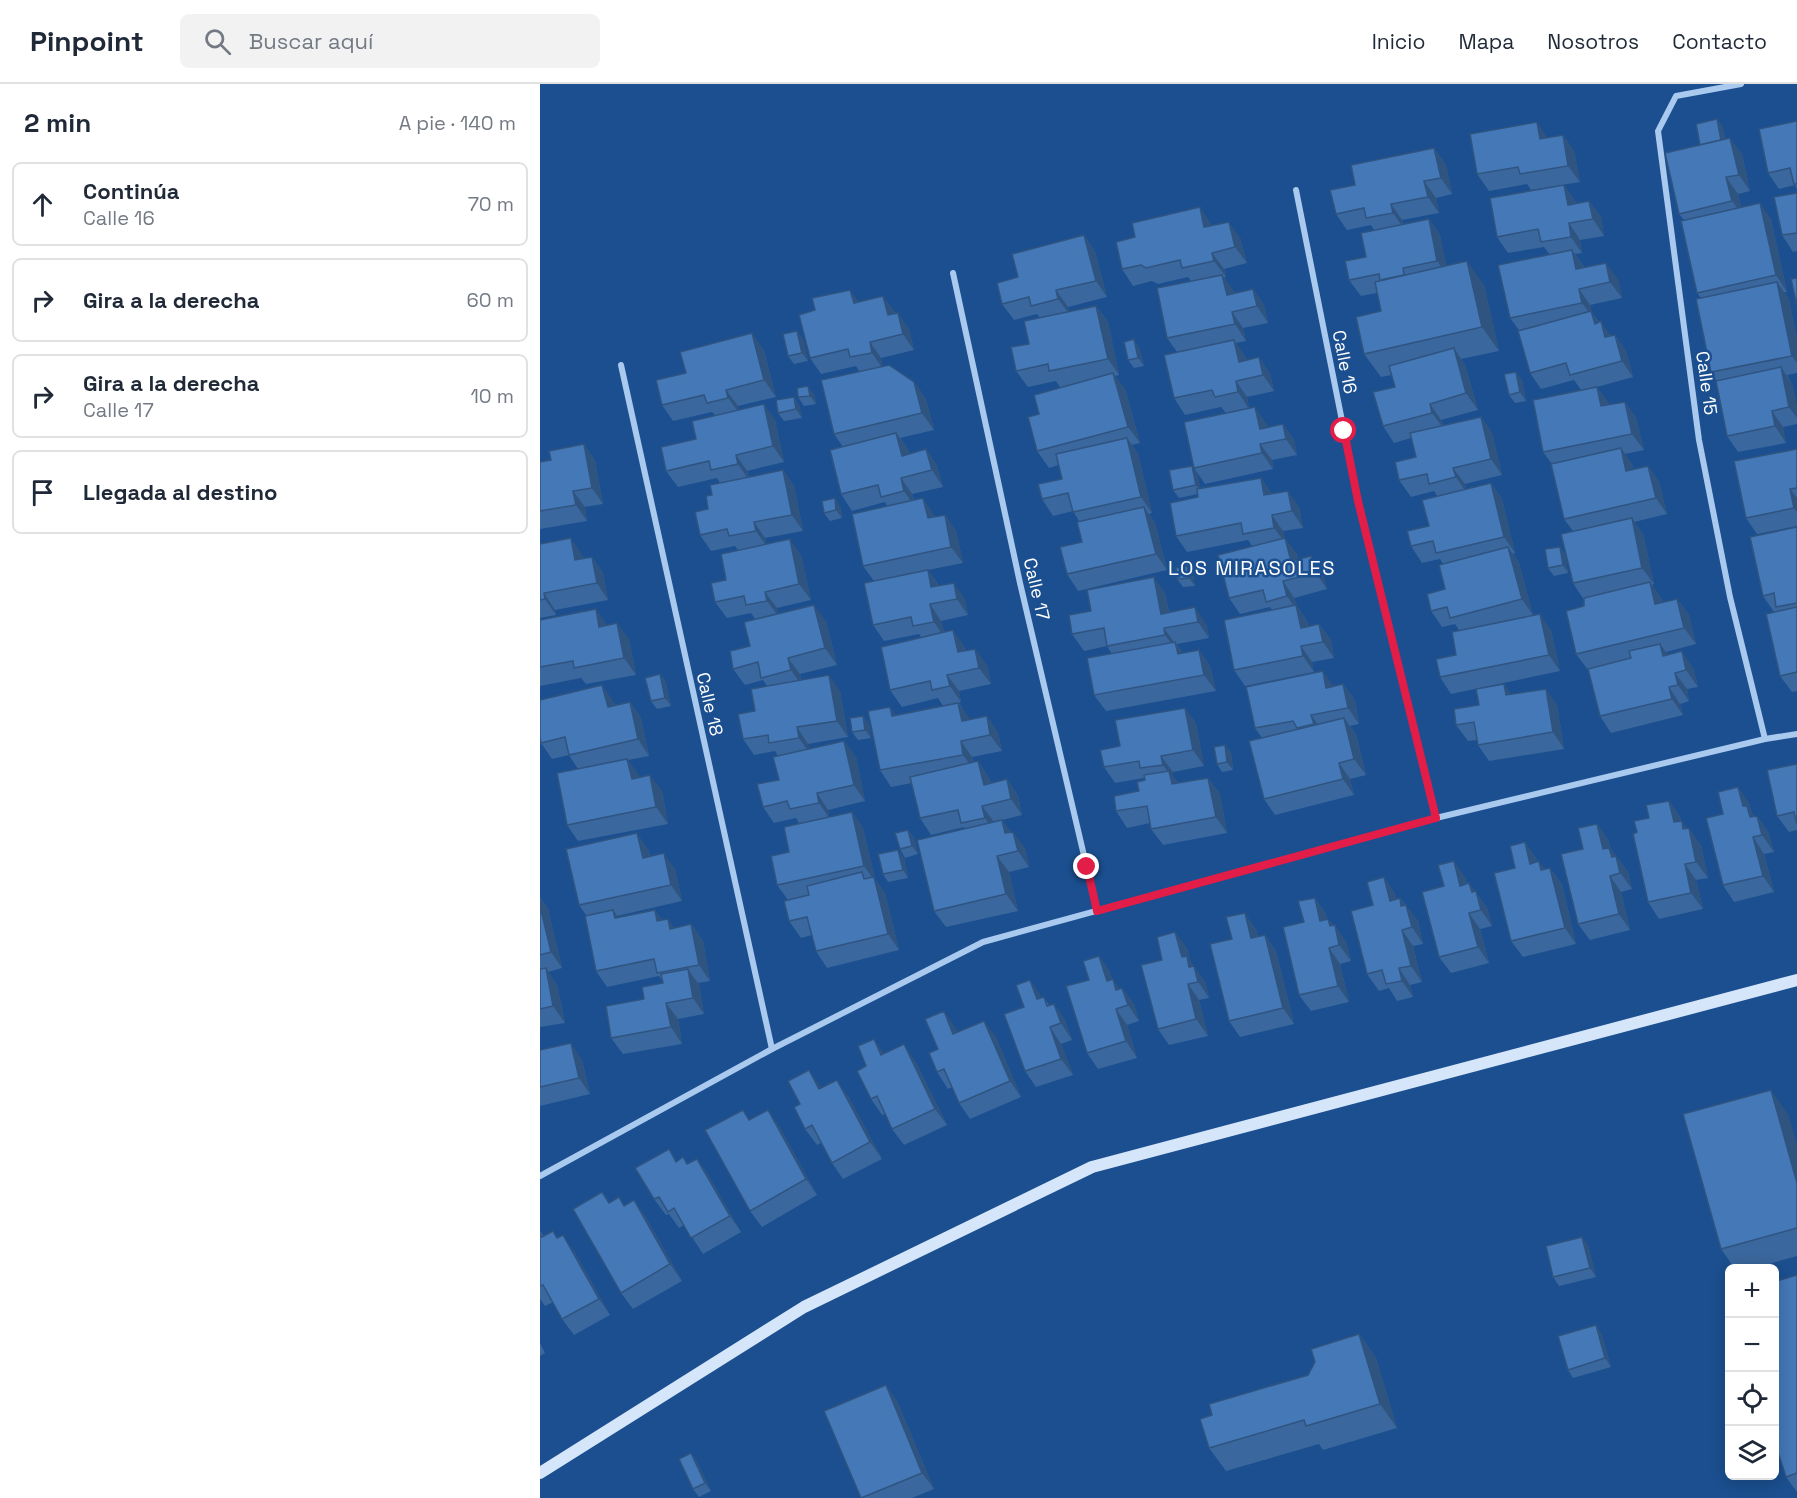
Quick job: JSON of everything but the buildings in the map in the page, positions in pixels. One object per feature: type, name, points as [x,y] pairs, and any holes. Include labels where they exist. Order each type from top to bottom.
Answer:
[{"type":"street","name":"Calle 15","points":[[1741,84],[1676,96],[1658,130],[1699,440],[1730,597],[1765,739]]},
{"type":"street","name":"Calle 16","points":[[1296,190],[1358,501],[1436,818]]},
{"type":"street","name":"Calle 17","points":[[954,273],[1020,583],[1097,911]]},
{"type":"street","name":"Calle 18","points":[[621,365],[772,1049]]},
{"type":"street","points":[[540,1176],[772,1049],[983,942],[1436,818],[1765,739],[1797,734]]},
{"type":"street","points":[[540,1473],[804,1307],[1092,1167],[1797,980]]},
{"type":"district","name":"LOS MIRASOLES","points":[[1252,568]]},
{"type":"route","points":[[1087,867],[1097,911],[1436,818],[1358,501],[1344,431]]}]
